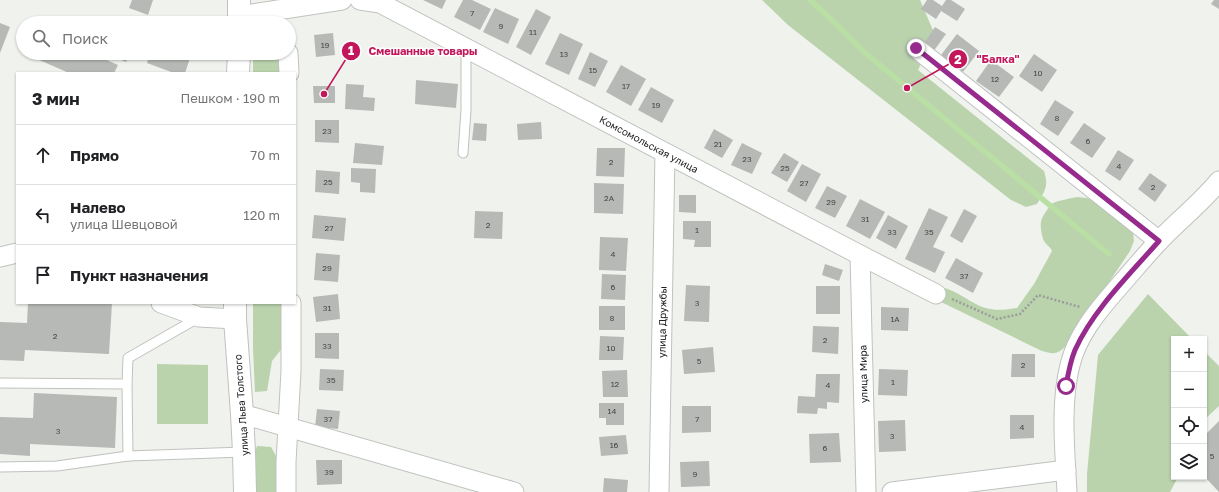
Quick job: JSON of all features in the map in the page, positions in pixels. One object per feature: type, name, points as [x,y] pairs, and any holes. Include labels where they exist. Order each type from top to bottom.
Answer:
[{"type":"street","points":[[239,13],[287,15],[342,0]]},
{"type":"street","name":"Комсомольская улица","points":[[360,0],[380,3],[860,255],[942,296]]},
{"type":"street","points":[[916,48],[1159,241]]},
{"type":"street","points":[[238,72],[239,60]]},
{"type":"street","points":[[288,60],[289,72]]},
{"type":"street","name":"улица Дружбы","points":[[659,492],[665,153]]},
{"type":"street","points":[[1067,492],[1064,421],[1066,386],[1074,351],[1086,328],[1097,312],[1159,241],[1211,191],[1219,181]]},
{"type":"street","points":[[0,257],[16,253]]},
{"type":"street","name":"улица Мира","points":[[860,255],[866,492]]},
{"type":"street","name":"улица Льва Толстого","points":[[164,304],[199,317],[235,311],[244,452],[244,492]]},
{"type":"street","points":[[286,492],[291,304]]},
{"type":"street","points":[[242,414],[514,492]]},
{"type":"street","points":[[892,492],[1066,470]]},
{"type":"lane","points":[[463,153],[466,110],[466,48]]},
{"type":"lane","points":[[128,456],[128,358],[199,317]]},
{"type":"lane","points":[[0,383],[127,384]]},
{"type":"lane","points":[[0,467],[57,466],[128,456],[244,452]]},
{"type":"path","points":[[942,296],[996,320],[1020,314],[1038,295],[1097,312]]},
{"type":"green space","points":[[762,0],[920,0],[935,35],[918,70],[1044,171],[1046,185],[1037,204],[1026,207],[1011,200],[788,25]]},
{"type":"green space","points":[[253,60],[285,60],[285,72],[253,72]]},
{"type":"green space","points":[[1077,197],[1087,198],[1097,202],[1133,232],[1134,241],[1130,251],[1063,349],[1055,353],[1042,351],[939,301],[941,290],[944,288],[985,308],[1004,310],[1017,308],[1034,284],[1052,251],[1043,239],[1041,220],[1053,203]]},
{"type":"green space","points":[[1148,294],[1189,336],[1171,336],[1171,480],[1176,480],[1170,492],[1087,492],[1087,474],[1098,355]]},
{"type":"green space","points":[[253,304],[283,304],[284,346],[272,361],[267,391],[255,392]]},
{"type":"green space","points":[[1207,354],[1219,366],[1219,406],[1207,417]]},
{"type":"green space","points":[[157,364],[208,365],[208,424],[157,424]]},
{"type":"green space","points":[[257,446],[271,447],[276,456],[282,476],[280,492],[254,492],[254,456]]},
{"type":"building","points":[[132,0],[153,0],[148,15],[129,8]]},
{"type":"building","points":[[423,0],[446,0],[442,9]]},
{"type":"building","points":[[463,0],[472,0],[491,9],[480,30],[454,17]]},
{"type":"building","points":[[927,0],[933,0],[942,6],[946,0],[951,0],[965,9],[957,21],[941,11],[936,19],[921,9]]},
{"type":"building","points":[[1214,0],[1219,0],[1219,9],[1211,4]]},
{"type":"building","points":[[495,8],[519,19],[508,44],[483,32]]},
{"type":"building","points":[[536,9],[551,17],[531,55],[516,47]]},
{"type":"building","points":[[0,23],[10,27],[0,53]]},
{"type":"building","points":[[935,27],[946,34],[933,52],[923,45]]},
{"type":"building","points":[[333,33],[335,55],[316,57],[314,35]]},
{"type":"building","points":[[560,33],[583,44],[569,75],[545,64]]},
{"type":"building","points":[[957,34],[979,51],[963,72],[941,55]]},
{"type":"building","points":[[590,52],[608,61],[595,87],[578,79]]},
{"type":"building","points":[[1034,54],[1057,70],[1042,92],[1019,76]]},
{"type":"building","points":[[39,60],[107,60],[118,65],[114,72],[67,72]]},
{"type":"building","points":[[148,60],[189,60],[185,72],[171,72],[147,63]]},
{"type":"building","points":[[991,60],[1014,77],[999,97],[976,81]]},
{"type":"building","points":[[621,65],[646,79],[631,106],[606,92]]},
{"type":"building","points":[[416,80],[458,84],[456,108],[415,104]]},
{"type":"building","points":[[346,84],[364,85],[363,97],[375,98],[374,111],[345,109]]},
{"type":"building","points":[[313,86],[335,86],[335,103],[314,103]]},
{"type":"building","points":[[651,87],[674,100],[662,123],[638,110]]},
{"type":"building","points":[[1055,100],[1074,112],[1058,136],[1040,124]]},
{"type":"building","points":[[315,120],[339,120],[339,143],[315,142]]},
{"type":"building","points":[[541,122],[542,139],[518,140],[517,124]]},
{"type":"building","points":[[474,123],[487,124],[486,141],[472,140]]},
{"type":"building","points":[[1084,123],[1106,138],[1092,158],[1070,143]]},
{"type":"building","points":[[714,129],[733,140],[722,158],[704,148]]},
{"type":"building","points":[[355,143],[384,146],[382,165],[353,163]]},
{"type":"building","points":[[742,143],[762,153],[752,174],[731,165]]},
{"type":"building","points":[[597,148],[625,148],[624,177],[596,176]]},
{"type":"building","points":[[1118,150],[1134,160],[1120,181],[1105,171]]},
{"type":"building","points":[[784,153],[799,162],[787,182],[771,173]]},
{"type":"building","points":[[802,164],[821,174],[806,202],[787,191]]},
{"type":"building","points":[[351,168],[376,169],[375,193],[360,192],[360,183],[351,182]]},
{"type":"building","points":[[316,170],[340,172],[339,194],[315,192]]},
{"type":"building","points":[[1150,173],[1167,185],[1155,202],[1138,189]]},
{"type":"building","points":[[594,183],[624,184],[623,214],[594,213]]},
{"type":"building","points":[[827,186],[847,196],[835,218],[815,208]]},
{"type":"building","points":[[679,195],[696,195],[696,213],[679,212]]},
{"type":"building","points":[[860,199],[885,212],[870,239],[846,226]]},
{"type":"building","points":[[929,208],[948,217],[933,247],[945,252],[935,273],[905,259]]},
{"type":"building","points":[[964,209],[977,216],[962,243],[950,236]]},
{"type":"building","points":[[475,211],[503,212],[502,239],[474,238]]},
{"type":"building","points":[[314,215],[346,218],[344,241],[312,238]]},
{"type":"building","points":[[888,215],[908,226],[896,249],[876,238]]},
{"type":"building","points":[[683,221],[711,221],[711,247],[694,247],[695,240],[683,239]]},
{"type":"building","points":[[600,237],[628,238],[626,271],[599,270]]},
{"type":"building","points":[[316,253],[340,255],[338,282],[314,280]]},
{"type":"building","points":[[956,258],[983,273],[973,293],[945,278]]},
{"type":"building","points":[[825,264],[843,270],[839,281],[822,275]]},
{"type":"building","points":[[602,274],[626,275],[625,300],[601,299]]},
{"type":"building","points":[[686,285],[710,286],[709,322],[684,321]]},
{"type":"building","points":[[816,286],[840,286],[840,314],[816,314]]},
{"type":"building","points":[[338,294],[340,319],[316,322],[313,297]]},
{"type":"building","points":[[28,304],[112,304],[109,354],[25,350],[24,361],[0,360],[0,322],[27,323]]},
{"type":"building","points":[[599,306],[625,306],[625,330],[599,330]]},
{"type":"building","points":[[881,307],[909,308],[908,331],[881,330]]},
{"type":"building","points":[[813,326],[839,327],[838,354],[812,352]]},
{"type":"building","points":[[315,333],[339,333],[339,359],[315,358]]},
{"type":"building","points":[[600,336],[624,337],[623,360],[599,360]]},
{"type":"building","points":[[713,347],[715,372],[684,374],[682,350]]},
{"type":"building","points":[[1012,354],[1035,354],[1035,377],[1011,377]]},
{"type":"building","points":[[320,369],[344,370],[343,391],[319,390]]},
{"type":"building","points":[[879,369],[908,370],[907,396],[878,395]]},
{"type":"building","points":[[627,370],[628,397],[603,397],[602,371]]},
{"type":"building","points":[[816,374],[840,374],[839,403],[827,402],[827,409],[818,408],[817,414],[797,413],[798,396],[815,397]]},
{"type":"building","points":[[34,393],[117,397],[115,448],[30,444],[30,456],[0,454],[0,417],[33,418]]},
{"type":"building","points":[[599,403],[624,403],[624,425],[606,425],[606,418],[599,418]]},
{"type":"building","points":[[682,406],[711,406],[711,432],[682,433]]},
{"type":"building","points":[[317,409],[340,411],[338,429],[315,427]]},
{"type":"building","points":[[1010,415],[1034,415],[1034,438],[1010,439]]},
{"type":"building","points":[[905,420],[906,451],[879,452],[878,421]]},
{"type":"building","points":[[1219,421],[1219,492],[1207,479],[1207,433]]},
{"type":"building","points":[[839,433],[841,462],[810,463],[809,434]]},
{"type":"building","points":[[626,435],[628,454],[601,456],[599,437]]},
{"type":"building","points":[[316,460],[342,460],[342,484],[317,485]]},
{"type":"building","points":[[709,461],[710,486],[681,487],[680,462]]},
{"type":"building","points":[[604,478],[628,480],[627,492],[603,492]]},
{"type":"waterway","points":[[810,0],[864,52],[1109,254]]},
{"type":"place","name":"\"Балка\"","points":[[907,88]]},
{"type":"place","name":"Смешанные товары","points":[[324,94]]},
{"type":"route","points":[[916,48],[1159,241],[1097,312],[1086,328],[1074,351],[1066,386]]}]
